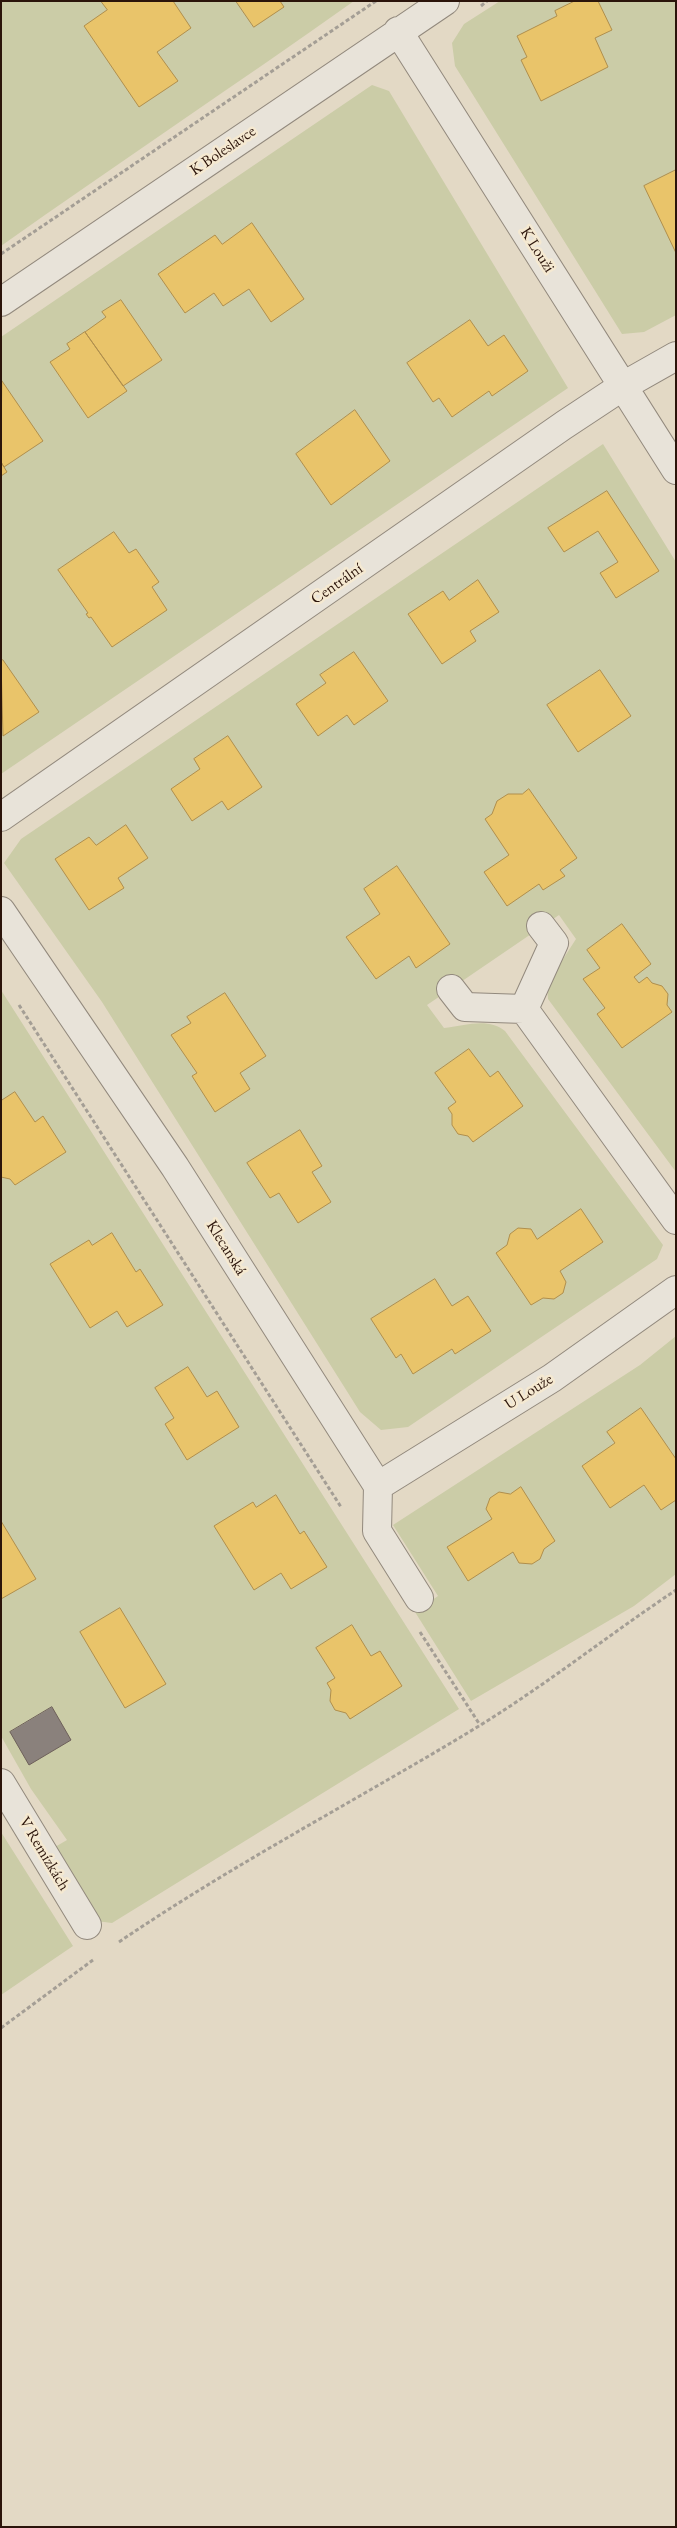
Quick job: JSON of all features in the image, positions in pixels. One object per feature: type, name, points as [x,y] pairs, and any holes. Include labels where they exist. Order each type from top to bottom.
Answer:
[{"type":"street","name":"K Boleslavce","points":[[1,302],[398,31],[445,1]]},
{"type":"street","name":"K Louži","points":[[398,31],[676,470]]},
{"type":"street","name":"Centrální","points":[[1,817],[623,386],[676,356]]},
{"type":"street","name":"Klecanská","points":[[1,911],[175,1167],[378,1486]]},
{"type":"street","points":[[524,1010],[554,943],[541,926]]},
{"type":"street","points":[[451,989],[465,1007],[524,1010]]},
{"type":"street","points":[[524,1010],[676,1220]]},
{"type":"street","name":"U Louže","points":[[378,1486],[552,1378],[676,1290]]},
{"type":"street","points":[[378,1486],[377,1531],[419,1598]]},
{"type":"street","name":"V Remízkách","points":[[1,1783],[87,1925]]},
{"type":"path","points":[[1,254],[376,1]]},
{"type":"path","points":[[17,1002],[345,1512]]},
{"type":"path","points":[[110,1948],[182,1899],[248,1859],[480,1725],[557,1674],[676,1590]]},
{"type":"path","points":[[419,1630],[480,1725]]},
{"type":"path","points":[[1,2028],[95,1959]]},
{"type":"green space","points":[[1,1],[354,1],[1,246]]},
{"type":"green space","points":[[500,1],[676,1],[676,315],[644,332],[622,334],[455,66],[452,43],[464,24]]},
{"type":"green space","points":[[372,85],[389,91],[568,388],[1,774],[1,337]]},
{"type":"green space","points":[[603,444],[676,562],[676,1172],[548,999],[547,984],[576,939],[559,915],[427,1005],[444,1028],[484,1023],[491,1024],[505,1031],[663,1245],[657,1259],[408,1427],[381,1430],[360,1412],[102,1002],[4,863],[21,839]]},
{"type":"green space","points":[[1,990],[459,1709],[112,1923],[96,1921],[55,1847],[67,1840],[31,1789],[1,1736]]},
{"type":"green space","points":[[676,1336],[676,1574],[634,1606],[471,1701],[415,1612],[438,1596],[393,1525],[640,1365]]},
{"type":"green space","points":[[1,1832],[73,1946],[1,1995]]},
{"type":"building: Homes","points":[[101,1],[173,1],[191,28],[157,52],[178,81],[139,107],[84,26],[107,10]]},
{"type":"building: Homes","points":[[236,1],[280,1],[284,7],[254,27]]},
{"type":"building: Homes","points":[[575,1],[598,1],[612,30],[595,38],[608,67],[541,101],[521,60],[527,57],[517,36],[557,16],[555,11]]},
{"type":"building: Homes","points":[[676,170],[676,253],[644,186]]},
{"type":"building: Homes","points":[[252,223],[304,299],[271,322],[249,289],[223,306],[214,293],[185,313],[158,274],[215,235],[222,244]]},
{"type":"building: Homes","points":[[121,300],[162,360],[123,386],[85,332],[106,317],[102,312]]},
{"type":"building: Homes","points":[[470,320],[488,346],[504,335],[528,371],[492,396],[489,391],[452,417],[439,398],[433,402],[407,363]]},
{"type":"building: Homes","points":[[85,332],[127,391],[88,418],[50,362],[70,349],[67,344]]},
{"type":"building: Homes","points":[[2,381],[43,441],[4,467],[1,462]]},
{"type":"building: Homes","points":[[355,410],[390,461],[331,505],[296,454]]},
{"type":"building: Homes","points":[[1,462],[7,472],[1,476]]},
{"type":"building: Homes","points":[[607,491],[659,571],[616,598],[600,573],[618,562],[598,531],[564,552],[548,528]]},
{"type":"building: Homes","points":[[114,532],[129,553],[136,549],[159,582],[152,587],[167,610],[112,647],[91,617],[89,618],[86,614],[88,613],[58,570]]},
{"type":"building: Homes","points":[[478,580],[499,612],[470,631],[476,641],[442,664],[408,614],[443,591],[449,600]]},
{"type":"building: Homes","points":[[354,652],[388,701],[354,725],[347,715],[318,736],[296,704],[326,683],[320,675]]},
{"type":"building: Homes","points":[[3,660],[39,712],[3,736],[1,661]]},
{"type":"building: Homes","points":[[600,670],[631,716],[578,752],[547,705]]},
{"type":"building: Homes","points":[[228,736],[262,787],[228,810],[222,801],[192,821],[171,789],[200,769],[194,759]]},
{"type":"building: Homes","points":[[529,789],[577,858],[560,870],[565,876],[543,890],[539,884],[507,906],[484,872],[509,855],[485,819],[492,814],[497,801],[508,794],[522,794]]},
{"type":"building: Homes","points":[[126,825],[148,858],[118,878],[124,888],[89,910],[55,859],[89,837],[96,845]]},
{"type":"building: Homes","points":[[397,866],[450,944],[416,968],[409,956],[376,979],[346,937],[380,914],[364,889]]},
{"type":"building: Homes","points":[[622,924],[651,964],[634,977],[639,983],[647,977],[652,983],[662,986],[668,994],[667,1005],[672,1012],[622,1048],[597,1014],[605,1008],[583,979],[600,968],[587,950]]},
{"type":"building: Homes","points":[[225,993],[266,1056],[240,1073],[250,1089],[215,1112],[192,1076],[197,1073],[171,1035],[191,1023],[187,1017]]},
{"type":"building: Homes","points":[[469,1049],[490,1077],[498,1071],[523,1106],[473,1142],[468,1136],[458,1134],[452,1125],[452,1114],[448,1108],[456,1102],[435,1073]]},
{"type":"building: Homes","points":[[15,1092],[35,1122],[43,1116],[66,1152],[15,1185],[10,1179],[1,1177],[1,1101]]},
{"type":"building: Homes","points":[[300,1130],[322,1166],[312,1172],[331,1202],[298,1223],[279,1193],[270,1198],[247,1163]]},
{"type":"building: Homes","points":[[581,1209],[603,1242],[560,1271],[566,1282],[563,1293],[554,1299],[543,1298],[531,1305],[496,1253],[507,1245],[510,1234],[518,1228],[531,1229],[537,1239]]},
{"type":"building: Homes","points":[[112,1233],[136,1272],[140,1269],[163,1305],[127,1327],[117,1311],[90,1328],[50,1264],[89,1240],[92,1245]]},
{"type":"building: Homes","points":[[435,1279],[452,1306],[468,1296],[491,1331],[455,1354],[452,1349],[413,1374],[401,1354],[396,1358],[371,1319]]},
{"type":"building: Homes","points":[[188,1367],[207,1397],[217,1391],[239,1427],[187,1460],[165,1424],[174,1418],[155,1388]]},
{"type":"building: Homes","points":[[641,1408],[676,1459],[676,1500],[661,1510],[644,1485],[610,1508],[582,1466],[615,1443],[607,1432]]},
{"type":"building: Homes","points":[[521,1487],[555,1541],[544,1549],[540,1559],[532,1564],[519,1563],[513,1552],[468,1581],[447,1547],[492,1519],[486,1509],[490,1498],[499,1492],[510,1494]]},
{"type":"building: Homes","points":[[276,1495],[300,1534],[304,1531],[327,1567],[291,1589],[281,1573],[254,1590],[214,1526],[253,1502],[256,1507]]},
{"type":"building: Homes","points":[[1,1521],[36,1579],[1,1599]]},
{"type":"building: Homes","points":[[120,1608],[166,1684],[125,1708],[80,1632]]},
{"type":"building: Homes","points":[[352,1625],[371,1656],[380,1651],[402,1686],[350,1719],[346,1713],[335,1710],[330,1701],[331,1690],[327,1683],[335,1678],[316,1648]]},
{"type":"building: Industry","points":[[52,1707],[71,1740],[29,1765],[10,1732]]}]
